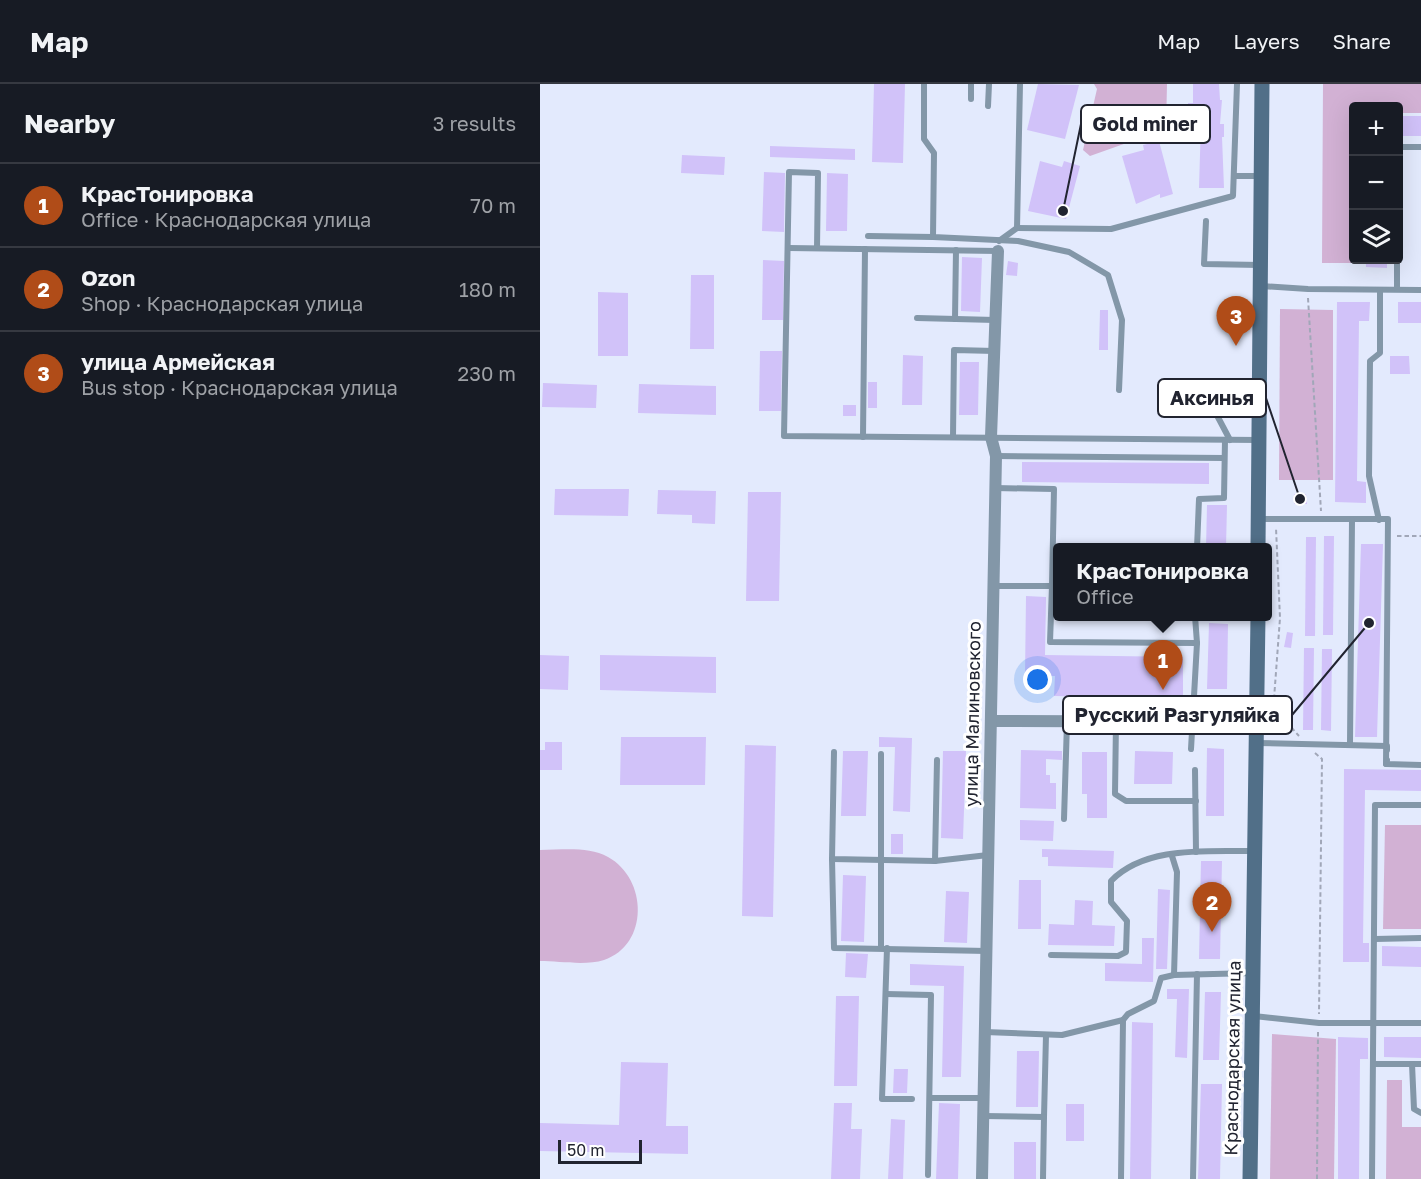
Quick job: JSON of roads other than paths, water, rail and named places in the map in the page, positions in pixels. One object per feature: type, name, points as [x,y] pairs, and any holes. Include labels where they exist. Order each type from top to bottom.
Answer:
[{"type":"main road","points":[[1258,543],[1262,84]]},
{"type":"main road","name":"Краснодарская улица","points":[[1250,1179],[1258,621]]},
{"type":"street","name":"улица Малиновского","points":[[982,1179],[996,456],[991,437],[999,246]]},
{"type":"street","points":[[992,721],[1257,722]]},
{"type":"lane","points":[[924,84],[924,139],[934,153],[933,237]]},
{"type":"lane","points":[[971,84],[971,99]]},
{"type":"lane","points":[[988,106],[989,84]]},
{"type":"lane","points":[[999,246],[1017,228],[1020,84]]},
{"type":"lane","points":[[1017,228],[1111,229],[1233,196],[1236,176],[1237,84]]},
{"type":"lane","points":[[1398,156],[1399,147],[1421,147]]},
{"type":"lane","points":[[817,248],[818,173],[789,171],[784,436],[1259,440]]},
{"type":"lane","points":[[1236,176],[1262,176]]},
{"type":"lane","points":[[1206,221],[1204,264],[1261,265]]},
{"type":"lane","points":[[868,236],[933,237],[999,246]]},
{"type":"lane","points":[[789,248],[956,250],[999,246],[1018,241],[1069,252],[1107,275],[1122,320],[1119,390]]},
{"type":"lane","points":[[863,437],[865,249]]},
{"type":"lane","points":[[955,319],[956,250]]},
{"type":"lane","points":[[1397,264],[1397,289]]},
{"type":"lane","points":[[1261,286],[1308,289],[1421,290]]},
{"type":"lane","points":[[1379,520],[1369,476],[1369,441],[1370,361],[1380,352],[1380,290]]},
{"type":"lane","points":[[917,318],[996,320]]},
{"type":"lane","points":[[953,437],[954,351],[996,351]]},
{"type":"lane","points":[[1197,543],[1199,499],[1224,498],[1224,458],[1227,440],[1211,404]]},
{"type":"lane","points":[[996,456],[1224,458]]},
{"type":"lane","points":[[995,488],[1054,489],[1054,543]]},
{"type":"lane","points":[[1258,519],[1388,519],[1386,764],[1421,765]]},
{"type":"lane","points":[[1350,744],[1352,520]]},
{"type":"lane","points":[[993,586],[1053,590]]},
{"type":"lane","points":[[1053,603],[1050,642],[1197,643]]},
{"type":"lane","points":[[1191,750],[1197,643],[1195,621]]},
{"type":"lane","points":[[1064,819],[1067,721]]},
{"type":"lane","points":[[1116,721],[1115,794],[1126,801],[1196,801]]},
{"type":"lane","points":[[1256,742],[1387,746]]},
{"type":"lane","points":[[834,752],[832,859],[834,948],[987,951]]},
{"type":"lane","points":[[881,754],[881,860],[886,994],[882,1099],[912,1099]]},
{"type":"lane","points":[[934,861],[938,760]]},
{"type":"lane","points":[[1196,770],[1196,852]]},
{"type":"lane","points":[[1372,1179],[1375,805],[1421,805]]},
{"type":"lane","points":[[1051,955],[1118,956],[1126,952],[1127,921],[1111,902],[1111,881],[1121,870],[1143,859],[1196,852],[1255,851]]},
{"type":"lane","points":[[832,859],[934,861],[988,855]]},
{"type":"lane","points":[[1172,856],[1177,872],[1174,975]]},
{"type":"lane","points":[[1375,939],[1421,938]]},
{"type":"lane","points":[[1120,1179],[1124,1020],[1128,1014],[1154,1001],[1161,978],[1174,975],[1254,973]]},
{"type":"lane","points":[[1193,1179],[1197,974]]},
{"type":"lane","points":[[886,994],[931,995],[927,1175]]},
{"type":"lane","points":[[1254,1016],[1318,1023],[1421,1023]]},
{"type":"lane","points":[[985,1032],[1062,1035],[1124,1020]]},
{"type":"lane","points":[[1043,1179],[1046,1035]]},
{"type":"lane","points":[[1374,1064],[1421,1064]]},
{"type":"lane","points":[[1412,1064],[1414,1109],[1421,1113]]},
{"type":"lane","points":[[930,1098],[983,1098]]},
{"type":"lane","points":[[984,1116],[1044,1117]]},
{"type":"place","name":"Gold miner","points":[[1063,211]]},
{"type":"place","name":"улица Армейская","points":[[1236,346]]},
{"type":"place","name":"Аксинья","points":[[1300,499]]},
{"type":"place","name":"Русский Разгуляйка","points":[[1369,623]]},
{"type":"place","name":"КрасТонировка","points":[[1163,690]]},
{"type":"place","name":"Ozon","points":[[1212,932]]}]
